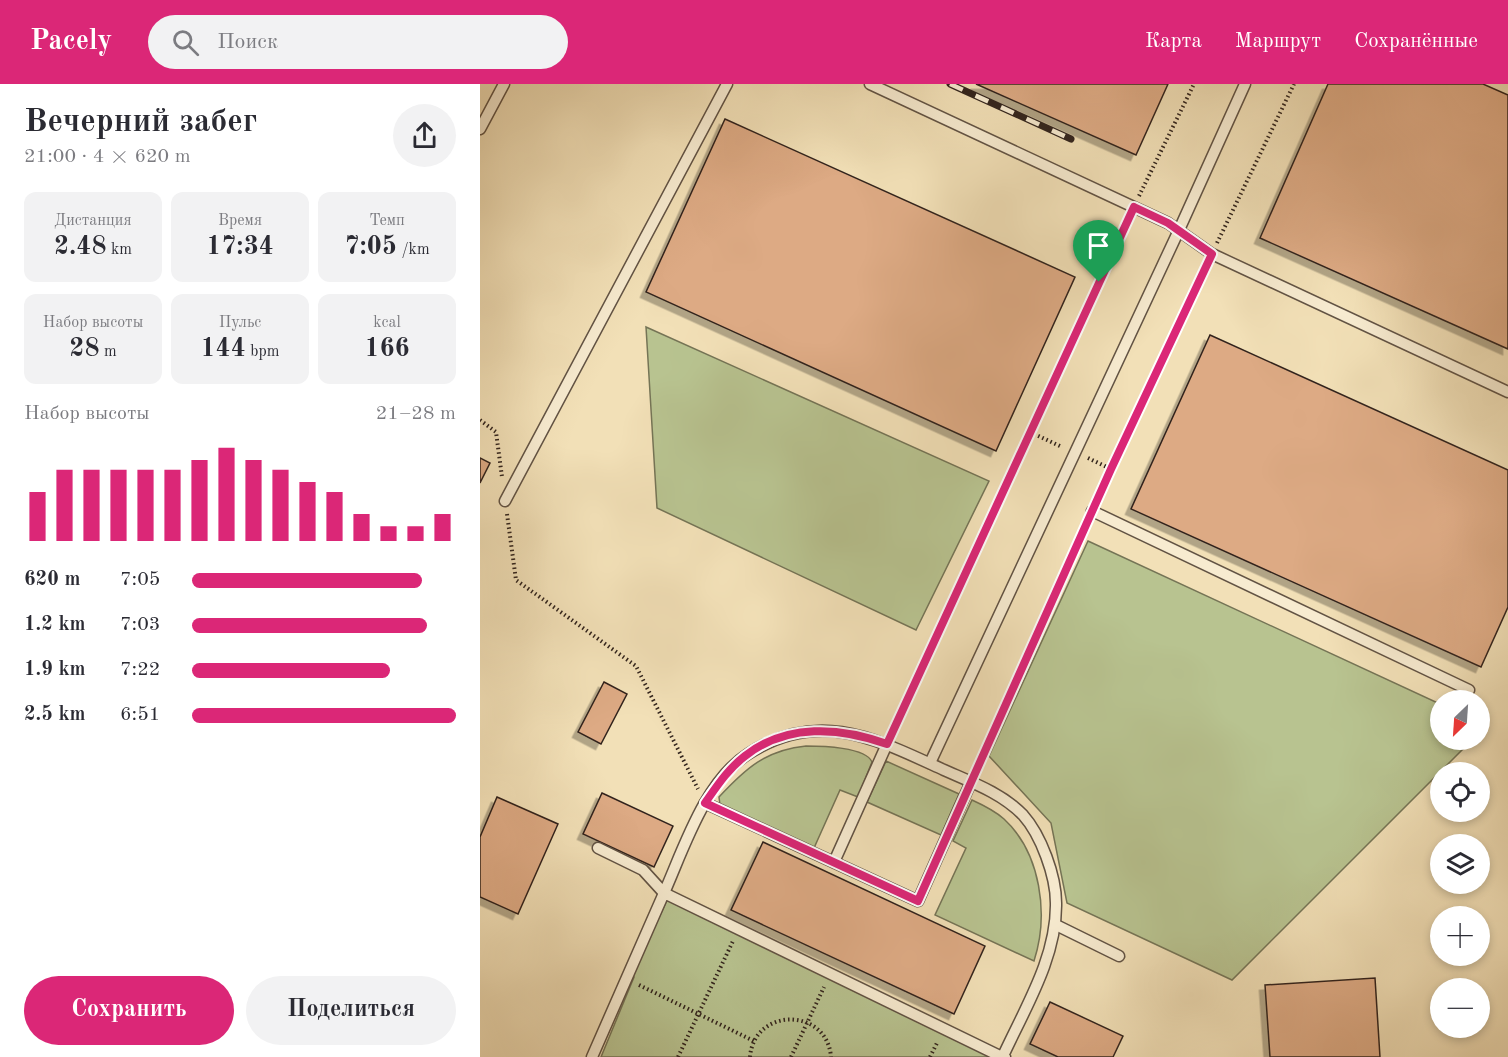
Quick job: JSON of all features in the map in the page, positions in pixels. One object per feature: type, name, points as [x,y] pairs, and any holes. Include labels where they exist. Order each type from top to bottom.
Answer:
[{"type":"lane","points":[[480,129],[504,84]]},
{"type":"lane","points":[[505,501],[727,84]]},
{"type":"lane","points":[[870,84],[1134,207],[1179,230],[1212,254],[1508,392]]},
{"type":"lane","points":[[930,763],[1245,84]]},
{"type":"lane","points":[[1092,511],[1469,690]]},
{"type":"lane","points":[[592,1057],[664,893],[705,803],[726,774],[745,756],[788,735],[816,730],[844,731],[887,744],[1003,799],[1023,816],[1035,832],[1046,854],[1056,900],[1056,925],[1041,973],[1003,1057],[664,893],[643,870],[598,848]]},
{"type":"lane","points":[[834,862],[887,744]]},
{"type":"lane","points":[[705,803],[918,901],[971,783]]},
{"type":"lane","points":[[1056,925],[1119,956]]},
{"type":"path","points":[[887,744],[1134,207],[1194,84]]},
{"type":"path","points":[[971,783],[1092,511],[1294,84]]},
{"type":"path","points":[[480,420],[496,432],[516,580],[636,666],[705,803]]},
{"type":"path","points":[[678,1057],[739,928]]},
{"type":"path","points":[[791,1057],[831,972]]},
{"type":"path","points":[[626,979],[754,1041]]},
{"type":"path","points":[[750,1057],[754,1041],[762,1031],[778,1022],[796,1019],[818,1029],[826,1039],[831,1057]]},
{"type":"green space","points":[[646,327],[989,481],[916,630],[657,508]]},
{"type":"green space","points":[[1088,541],[1430,699],[1430,750],[1462,750],[1450,762],[1430,762],[1430,782],[1232,980],[1067,903],[1051,823],[989,756]]},
{"type":"green space","points":[[806,746],[852,750],[868,757],[872,762],[858,797],[840,790],[814,848],[720,805],[719,797],[738,777],[758,762],[779,752]]},
{"type":"green space","points":[[886,761],[959,794],[941,835],[867,802]]},
{"type":"green space","points":[[972,800],[992,810],[1017,833],[1034,867],[1041,905],[1041,924],[1034,961],[935,915],[966,848],[953,841]]},
{"type":"green space","points":[[667,900],[998,1057],[601,1057],[634,977],[632,976]]},
{"type":"building","points":[[976,84],[1168,84],[1136,155]]},
{"type":"building","points":[[1328,84],[1483,84],[1508,95],[1508,349],[1260,238]]},
{"type":"building","points":[[725,119],[1075,277],[996,451],[646,292]]},
{"type":"building","points":[[1210,335],[1508,470],[1508,607],[1481,667],[1131,509]]},
{"type":"building","points":[[480,458],[490,463],[480,483]]},
{"type":"building","points":[[604,682],[627,694],[601,744],[578,732]]},
{"type":"building","points":[[602,793],[673,826],[654,867],[583,834]]},
{"type":"building","points":[[497,797],[558,824],[518,914],[480,897],[480,837]]},
{"type":"building","points":[[763,842],[985,946],[954,1014],[731,910]]},
{"type":"building","points":[[1375,978],[1380,1057],[1270,1057],[1265,985]]},
{"type":"building","points":[[1050,1002],[1123,1036],[1113,1057],[1058,1057],[1030,1044]]},
{"type":"railway","points":[[950,84],[1071,139]]},
{"type":"route","points":[[1134,207],[1168,223],[1212,254],[1111,469],[918,901],[705,803],[726,774],[745,756],[788,735],[816,730],[844,731],[887,744],[1099,282],[1134,207]]}]
